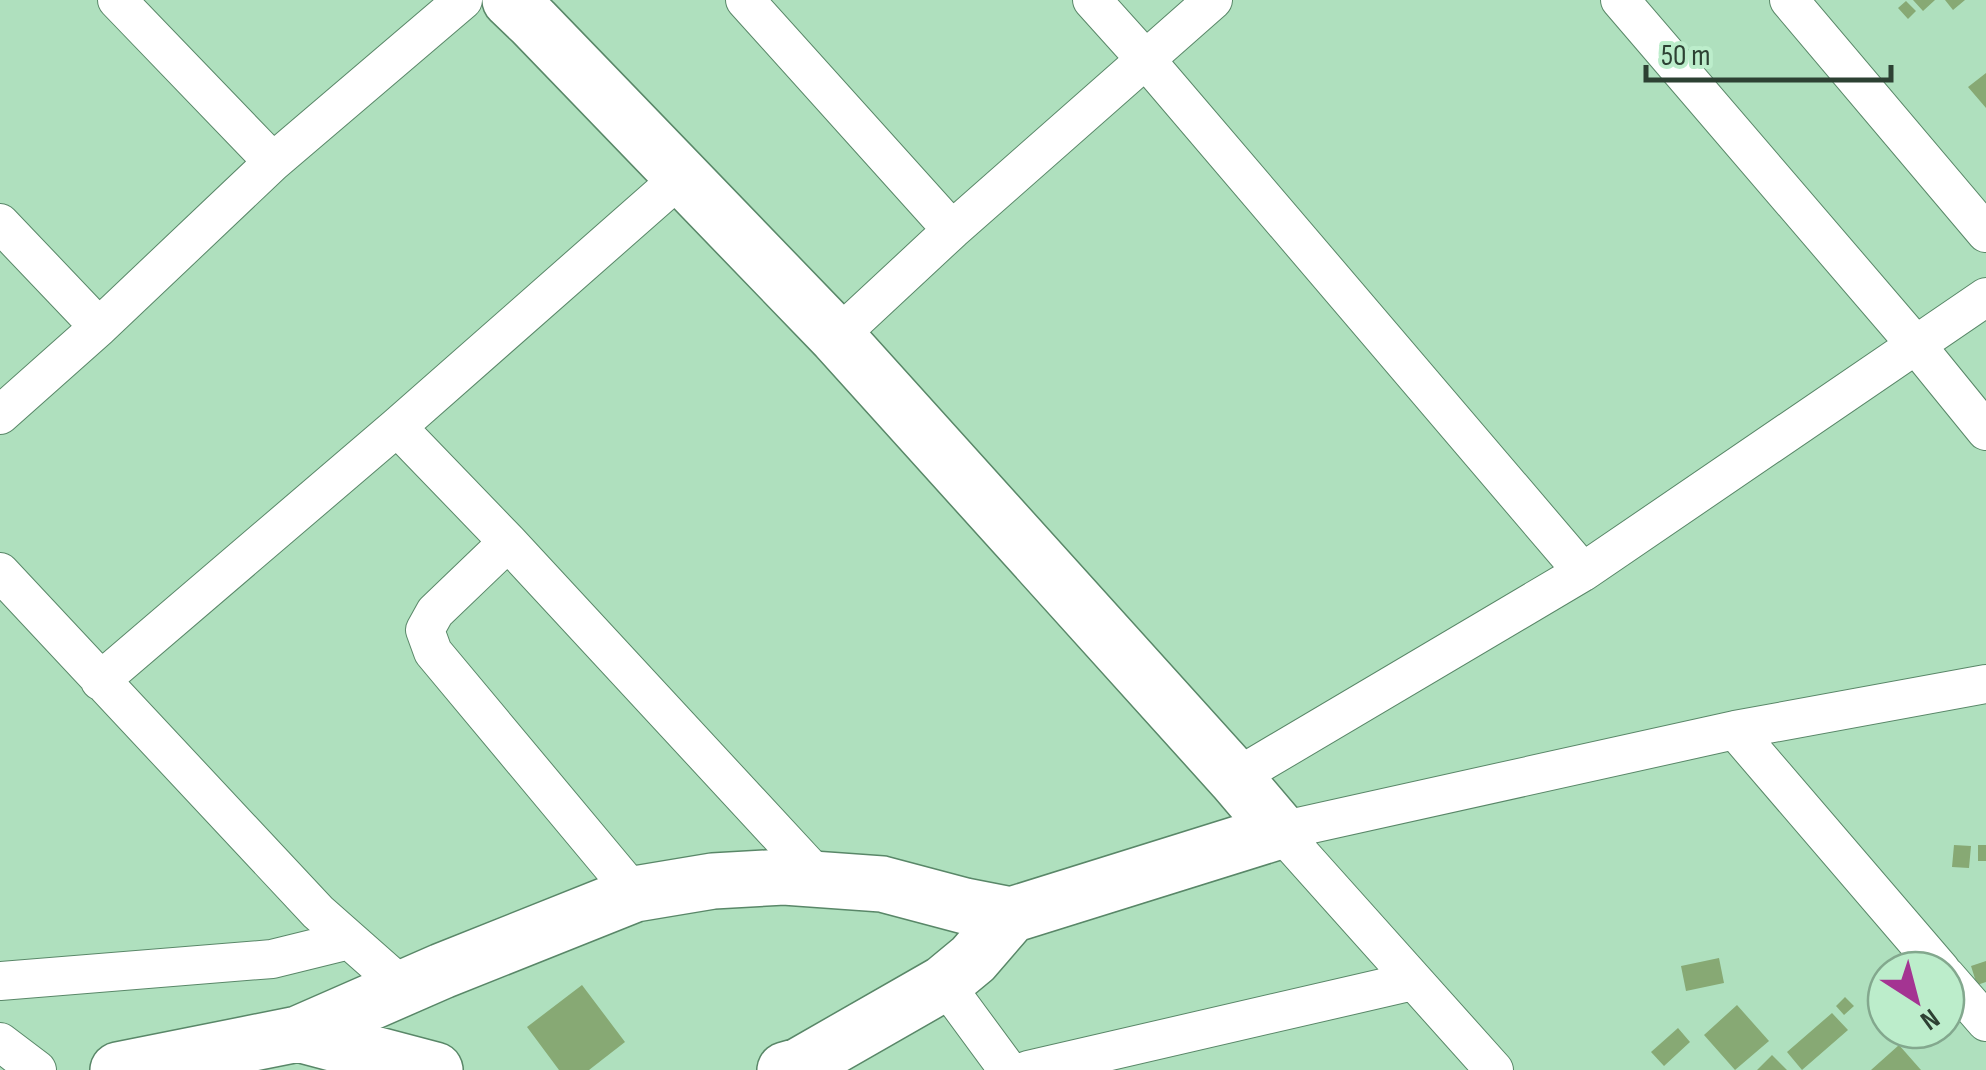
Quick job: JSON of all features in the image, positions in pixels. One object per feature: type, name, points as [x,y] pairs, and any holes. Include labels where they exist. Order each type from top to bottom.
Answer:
[{"type":"street","points":[[116,0],[273,162]]},
{"type":"street","points":[[0,416],[273,162],[463,0]]},
{"type":"street","points":[[510,0],[837,337],[1494,1070]]},
{"type":"street","points":[[746,0],[952,230]]},
{"type":"street","points":[[1092,0],[1583,572]]},
{"type":"street","points":[[837,337],[952,230],[1214,0]]},
{"type":"street","points":[[1620,0],[1986,431]]},
{"type":"street","points":[[1789,0],[1986,232]]},
{"type":"street","points":[[100,681],[682,177]]},
{"type":"street","points":[[0,223],[99,327]]},
{"type":"street","points":[[1235,778],[1583,572],[1986,297]]},
{"type":"street","points":[[397,427],[821,880]]},
{"type":"street","points":[[508,542],[435,612],[426,630],[432,652],[635,894]]},
{"type":"street","points":[[0,572],[318,912],[404,988]]},
{"type":"street","points":[[118,1070],[298,1034],[635,894],[713,880],[784,877],[882,884],[1011,916],[1280,831],[1735,730],[1986,684]]},
{"type":"street","points":[[1735,730],[1924,950]]},
{"type":"street","points":[[785,1070],[799,1066],[944,983],[1011,916]]},
{"type":"street","points":[[0,981],[272,959],[349,940]]},
{"type":"street","points":[[1028,1070],[1414,982]]},
{"type":"street","points":[[944,983],[1008,1070]]},
{"type":"street","points":[[1966,999],[1986,1022]]},
{"type":"street","points":[[298,1034],[435,1070]]},
{"type":"street","points":[[0,1042],[37,1070]]},
{"type":"building","points":[[1913,0],[1935,0],[1923,11]]},
{"type":"building","points":[[1945,0],[1965,0],[1953,10]]},
{"type":"building","points":[[1906,1],[1916,11],[1908,19],[1898,8]]},
{"type":"building","points":[[1986,73],[1986,108],[1968,87]]},
{"type":"building","points":[[1954,845],[1971,846],[1969,868],[1952,867]]},
{"type":"building","points":[[1978,845],[1986,845],[1986,861],[1978,861]]},
{"type":"building","points":[[1719,958],[1724,983],[1686,991],[1681,966]]},
{"type":"building","points":[[1986,961],[1986,982],[1977,985],[1971,966]]},
{"type":"building","points":[[582,985],[625,1042],[589,1070],[559,1070],[527,1027]]},
{"type":"building","points":[[1845,997],[1854,1006],[1844,1015],[1836,1006]]},
{"type":"building","points":[[1737,1005],[1769,1041],[1735,1070],[1704,1035]]},
{"type":"building","points":[[1832,1013],[1848,1030],[1802,1070],[1787,1052]]},
{"type":"building","points":[[1678,1028],[1690,1042],[1664,1066],[1651,1052]]},
{"type":"building","points":[[1893,1050],[1903,1050],[1921,1070],[1871,1070]]},
{"type":"building","points":[[1772,1055],[1787,1070],[1757,1070]]}]
